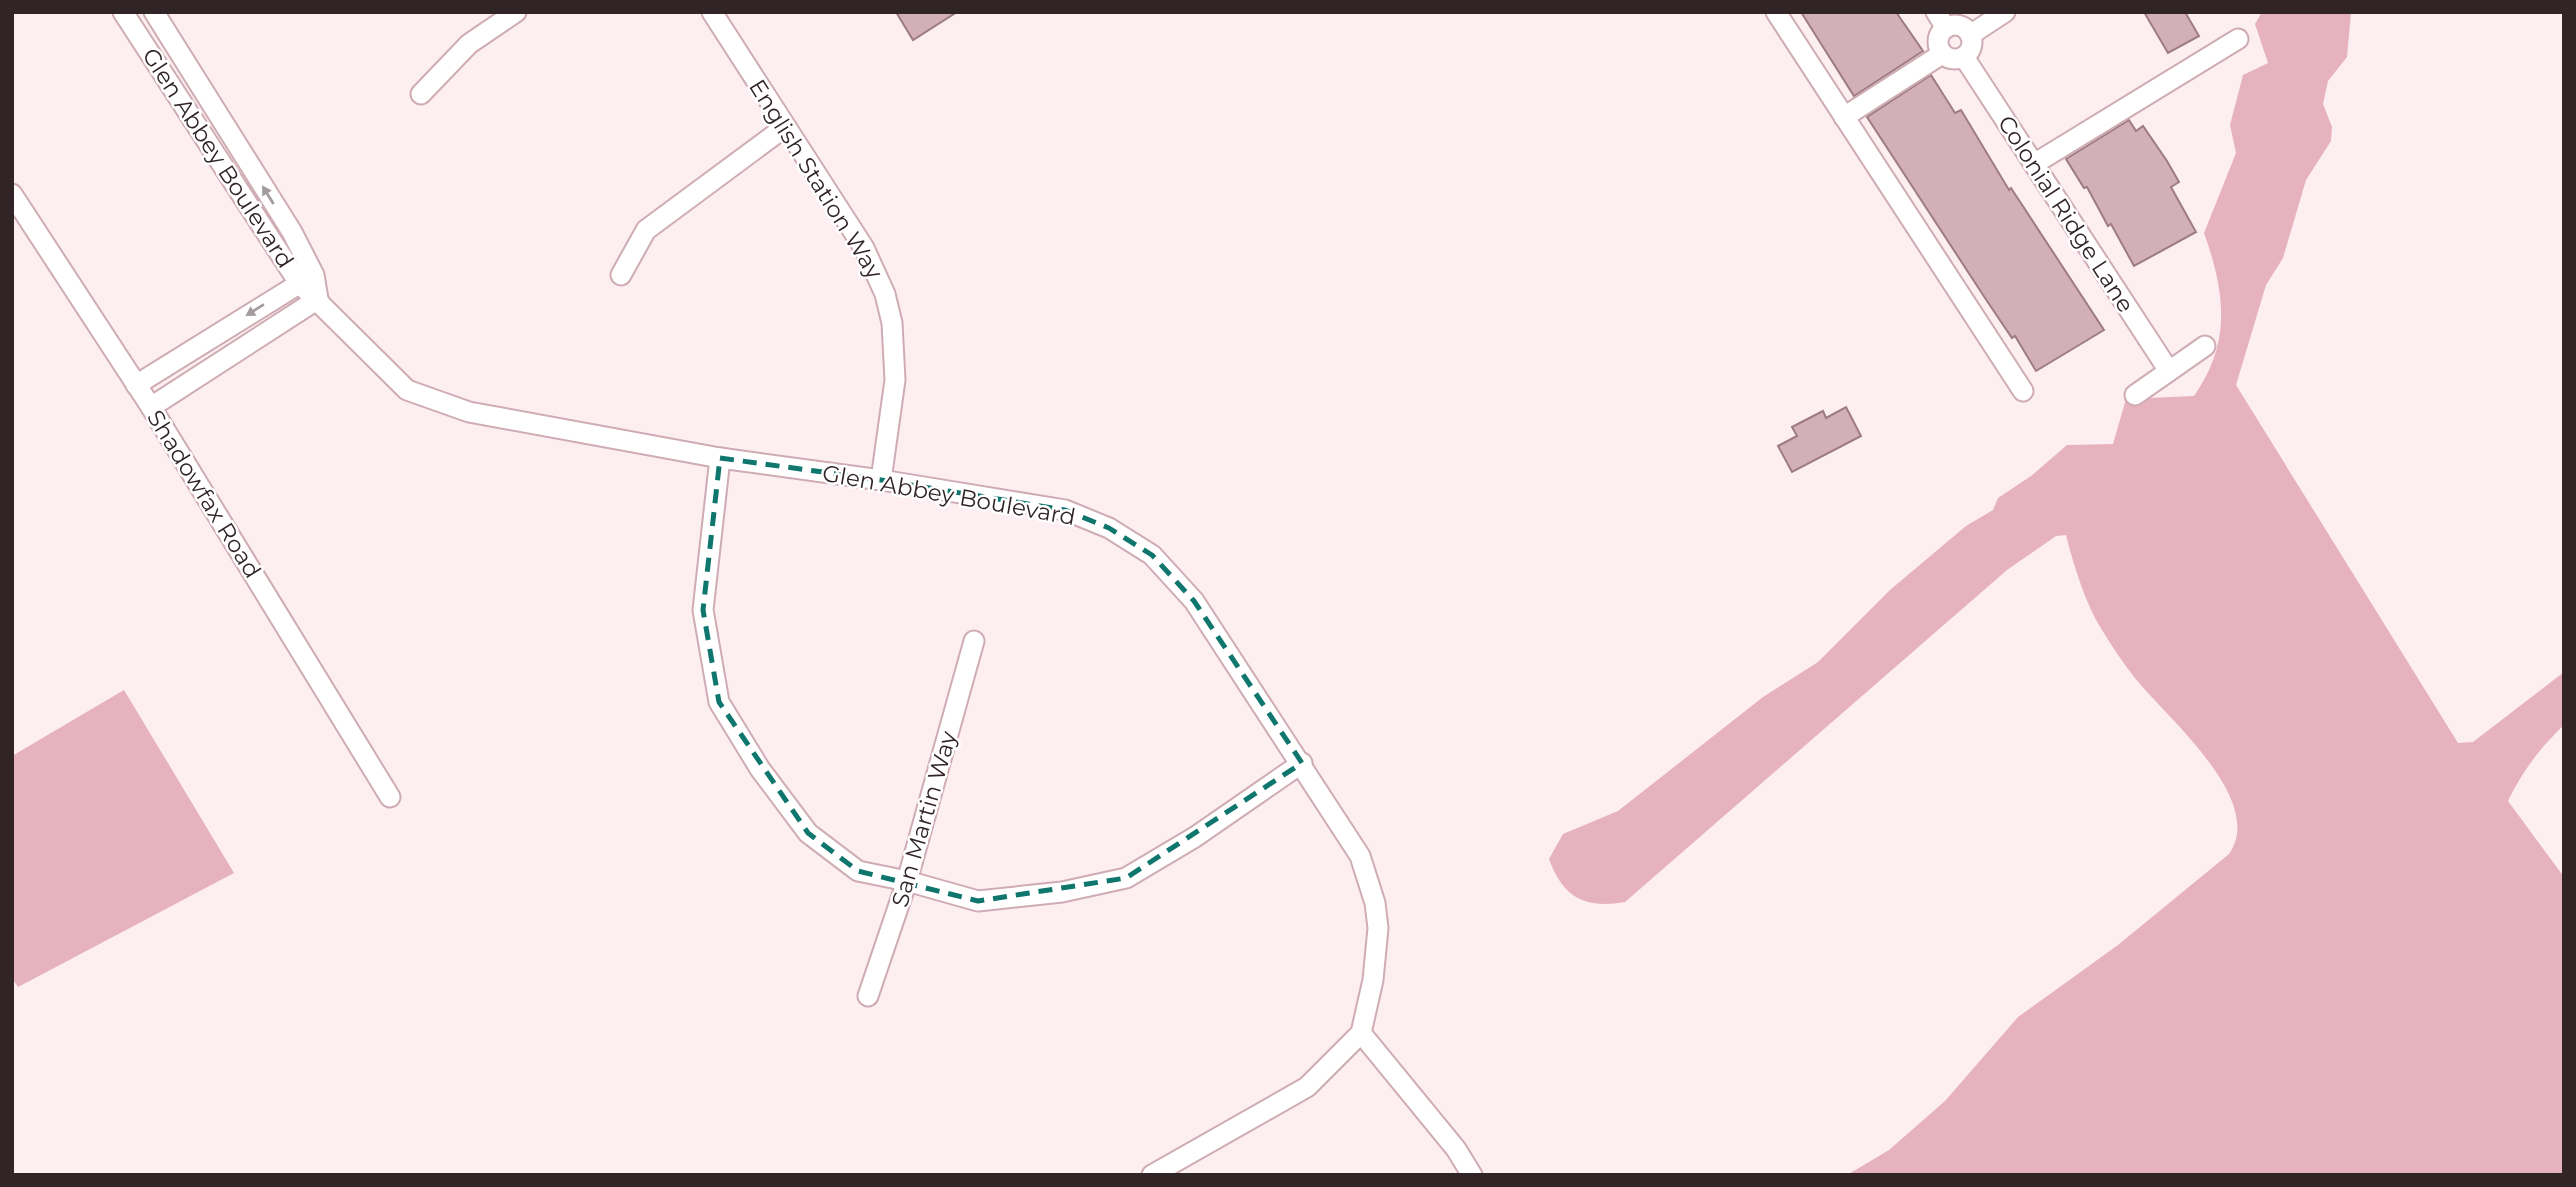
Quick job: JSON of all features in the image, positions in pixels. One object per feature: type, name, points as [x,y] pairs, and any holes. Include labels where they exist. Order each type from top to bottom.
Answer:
[{"type":"street","name":"Glen Abbey Boulevard","points":[[123,12],[307,279],[318,299],[361,348],[407,390],[469,412],[720,458],[881,480],[1065,510],[1109,528],[1152,555],[1194,601],[1360,856],[1375,903],[1378,928],[1373,980],[1360,1033]]},
{"type":"street","name":"Glen Abbey Boulevard","points":[[153,12],[292,232],[307,279]]},
{"type":"street","points":[[421,94],[469,44],[516,12]]},
{"type":"street","name":"English Station Way","points":[[712,12],[864,248],[885,294],[892,323],[895,380],[881,480]]},
{"type":"street","points":[[1776,12],[2023,391]]},
{"type":"street","points":[[1970,34],[2005,12]]},
{"type":"street","points":[[1941,20],[1961,26],[1970,34],[1971,50],[1964,57],[1952,59],[1942,54],[1938,38],[1941,20]]},
{"type":"street","points":[[2034,164],[2238,39]]},
{"type":"street","points":[[1844,117],[1942,54]]},
{"type":"street","name":"Colonial Ridge Lane","points":[[1964,57],[2169,371]]},
{"type":"street","points":[[621,275],[646,230],[785,127]]},
{"type":"street","name":"Shadowfax Road","points":[[12,194],[151,407],[390,797]]},
{"type":"street","points":[[136,385],[307,279]]},
{"type":"street","points":[[151,407],[318,299]]},
{"type":"street","points":[[2135,395],[2205,346]]},
{"type":"street","points":[[720,458],[703,610],[719,702],[760,769],[808,833],[858,872],[907,881],[978,901],[1062,892],[1126,878],[1195,837],[1301,763]]},
{"type":"street","name":"San Martin Way","points":[[868,996],[907,881],[974,641]]},
{"type":"street","points":[[1152,1175],[1307,1087],[1360,1033],[1456,1149],[1472,1175]]},
{"type":"highlighted area","points":[[720,458],[881,480],[1065,510],[1109,528],[1152,555],[1194,601],[1302,763],[1126,878],[978,901],[858,871],[808,833],[719,702],[703,610]]},
{"type":"shaded area","points":[[2262,12],[2351,12],[2347,57],[2328,81],[2323,104],[2332,127],[2331,141],[2306,180],[2283,258],[2266,285],[2236,385],[2458,743],[2473,742],[2564,672],[2564,725],[2533,760],[2508,801],[2564,877],[2564,1175],[1847,1175],[1889,1150],[1945,1101],[2018,1017],[2118,945],[2229,854],[2237,832],[2235,809],[2208,760],[2131,672],[2096,619],[2081,584],[2066,535],[2056,536],[2007,570],[1625,902],[1598,904],[1577,897],[1561,883],[1549,859],[1563,834],[1618,811],[1763,697],[1818,662],[1890,590],[1966,526],[1993,510],[1998,498],[2031,476],[2067,445],[2113,444],[2126,399],[2194,396],[2215,356],[2221,316],[2217,276],[2204,233],[2236,153],[2230,125],[2243,75],[2268,63],[2255,24]]},
{"type":"shaded area","points":[[124,690],[234,873],[18,987],[12,978],[12,756]]},
{"type":"building","points":[[896,12],[957,12],[913,40]]},
{"type":"building","points":[[1801,12],[1896,12],[1923,51],[1854,96]]},
{"type":"building","points":[[2144,12],[2185,12],[2199,36],[2168,53]]},
{"type":"building","points":[[1931,75],[1955,113],[1961,110],[2009,190],[2011,188],[2104,330],[2036,371],[1867,117]]},
{"type":"building","points":[[2129,120],[2136,131],[2143,126],[2167,161],[2179,182],[2171,187],[2196,232],[2134,266],[2111,224],[2108,226],[2087,187],[2084,188],[2066,159]]},
{"type":"building","points":[[1846,407],[1861,436],[1792,472],[1778,446],[1797,436],[1792,427],[1823,411],[1826,418]]}]
